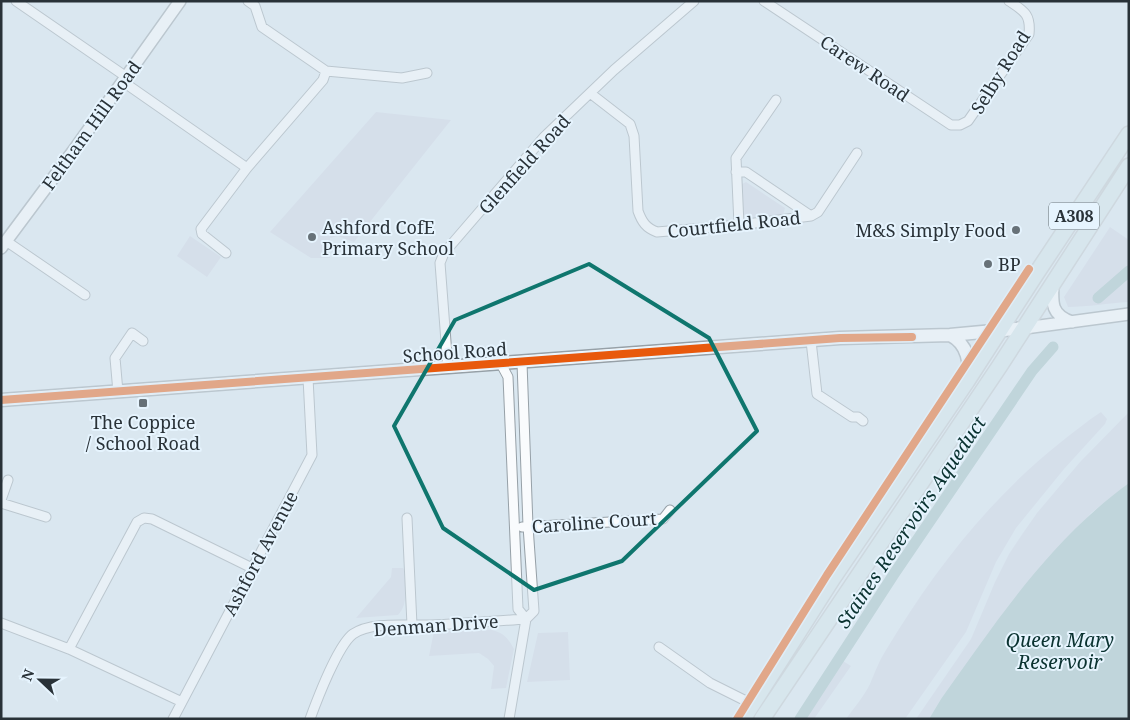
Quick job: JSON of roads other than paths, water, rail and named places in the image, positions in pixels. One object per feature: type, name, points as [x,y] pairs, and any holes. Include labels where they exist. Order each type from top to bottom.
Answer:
[{"type":"highway","name":"A308","points":[[743,719],[880,507],[967,381],[1129,134]]},
{"type":"highway","name":"A308","points":[[762,719],[1025,328],[1129,166]]},
{"type":"main road","name":"School Road","points":[[1,400],[840,338],[950,335],[1025,328]]},
{"type":"main road","points":[[950,335],[964,348],[968,359],[969,371],[967,381]]},
{"type":"street","points":[[16,1],[247,168]]},
{"type":"street","name":"Feltham Hill Road","points":[[4,244],[74,150],[180,1]]},
{"type":"street","points":[[248,1],[255,6],[262,27],[326,71],[402,78],[427,73]]},
{"type":"street","name":"Glenfield Road","points":[[448,368],[440,263],[444,253],[544,137],[590,93],[694,1]]},
{"type":"street","name":"Carew Road","points":[[764,1],[951,125],[960,125],[968,121]]},
{"type":"street","name":"Selby Road","points":[[968,121],[1028,34],[1030,22],[1025,12],[1009,1]]},
{"type":"street","points":[[226,253],[202,234],[201,229],[247,168],[322,80],[326,71]]},
{"type":"street","name":"Courtfield Road","points":[[590,93],[630,124],[634,136],[638,211],[641,221],[649,229],[657,232],[739,225],[811,216],[818,212],[857,153]]},
{"type":"street","points":[[739,225],[736,158],[776,100]]},
{"type":"street","points":[[736,172],[746,172],[811,216]]},
{"type":"street","points":[[4,244],[85,295]]},
{"type":"street","points":[[1053,283],[1053,305],[1056,311],[1072,322]]},
{"type":"street","points":[[1025,328],[1129,314]]},
{"type":"street","points":[[118,392],[115,358],[132,333],[143,341]]},
{"type":"street","points":[[811,341],[817,394],[852,417],[858,417],[863,421]]},
{"type":"street","name":"Denman Drive","points":[[509,719],[526,619],[534,610],[528,526],[522,362]]},
{"type":"street","name":"Denman Drive","points":[[501,364],[508,377],[518,609],[526,619]]},
{"type":"street","name":"Ashford Avenue","points":[[173,719],[312,455],[308,378]]},
{"type":"street","points":[[8,480],[1,502],[46,517]]},
{"type":"street","name":"Caroline Court","points":[[515,527],[663,519],[670,510]]},
{"type":"street","points":[[69,649],[137,522],[144,518],[152,519],[252,568]]},
{"type":"street","points":[[407,518],[412,625]]},
{"type":"street","name":"Denman Drive","points":[[310,719],[324,682],[347,640],[353,633],[373,626],[526,619]]},
{"type":"street","points":[[1,623],[69,649],[182,702]]},
{"type":"street","points":[[659,647],[710,683],[752,704]]},
{"type":"water","name":"Queen Mary Reservoir","points":[[1129,483],[1129,719],[929,719],[983,640],[1049,556],[1100,506]]},
{"type":"waterway","name":"Staines Reservoirs Aqueduct","points":[[1098,298],[1129,271]]},
{"type":"waterway","name":"Staines Reservoirs Aqueduct","points":[[800,719],[894,574],[1032,371],[1053,347]]},
{"type":"place","name":"M&S Simply Food","points":[[1016,230]]},
{"type":"place","name":"Ashford CofE Primary School","points":[[312,237]]},
{"type":"place","name":"BP","points":[[988,264]]},
{"type":"place","name":"The Coppice / School Road","points":[[143,403]]}]
